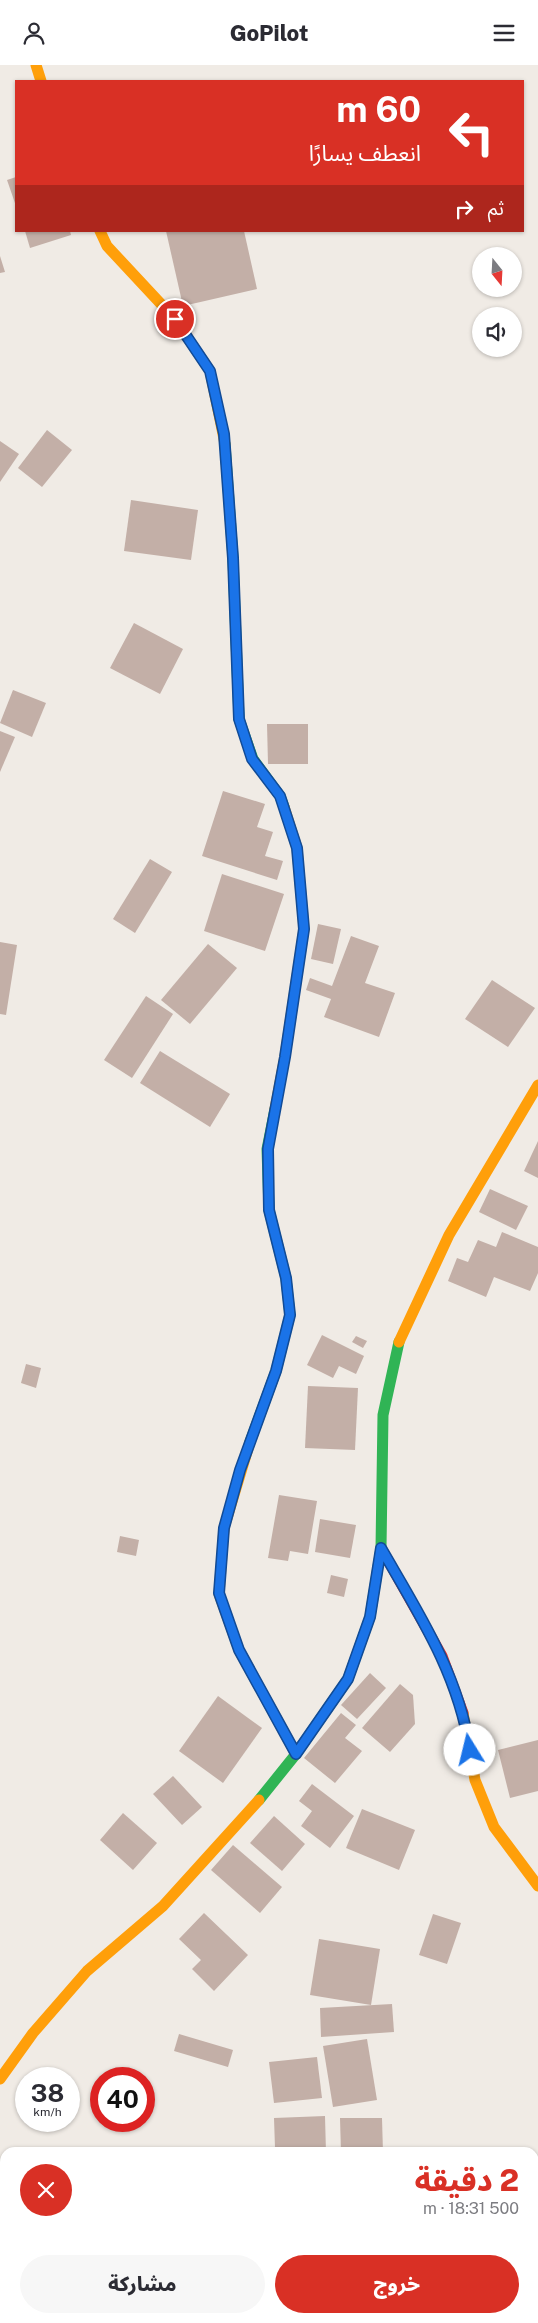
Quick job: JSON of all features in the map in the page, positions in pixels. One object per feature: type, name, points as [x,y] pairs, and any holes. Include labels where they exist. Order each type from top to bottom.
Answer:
[{"type":"street","points":[[36,65],[41,80]]},
{"type":"street","points":[[100,232],[107,245],[175,319],[210,371],[224,434],[233,558],[239,719],[252,759],[280,796],[297,848],[304,929],[285,1057],[268,1149],[269,1210],[286,1278],[290,1315],[276,1371],[240,1470],[224,1528],[219,1593],[239,1650],[296,1754]]},
{"type":"street","points":[[0,2079],[33,2033],[87,1971],[162,1906],[256,1804],[296,1754],[348,1679],[370,1617],[381,1548],[383,1415],[396,1348],[449,1235],[538,1085]]},
{"type":"street","points":[[381,1548],[442,1656],[465,1719],[474,1780],[494,1827],[538,1886]]},
{"type":"building","points":[[15,177],[15,203],[7,180]]},
{"type":"building","points":[[25,232],[70,232],[71,235],[30,248]]},
{"type":"building","points":[[166,232],[244,232],[257,289],[183,306]]},
{"type":"building","points":[[0,256],[5,272],[0,273]]},
{"type":"building","points":[[47,430],[72,450],[42,487],[18,468]]},
{"type":"building","points":[[0,441],[19,454],[0,482]]},
{"type":"building","points":[[131,500],[198,510],[191,560],[124,551]]},
{"type":"building","points":[[134,623],[183,649],[160,694],[110,668]]},
{"type":"building","points":[[13,690],[46,703],[32,737],[0,723]]},
{"type":"building","points":[[267,724],[308,724],[308,764],[268,764]]},
{"type":"building","points":[[0,731],[15,737],[0,772]]},
{"type":"building","points":[[223,791],[265,804],[257,827],[273,832],[265,856],[283,861],[277,880],[202,856]]},
{"type":"building","points":[[150,859],[172,872],[135,933],[113,919]]},
{"type":"building","points":[[222,874],[284,894],[265,951],[204,931]]},
{"type":"building","points":[[318,924],[341,929],[333,964],[311,959]]},
{"type":"building","points":[[351,936],[379,946],[365,983],[395,993],[379,1037],[324,1017],[331,999],[306,990],[310,978],[332,986]]},
{"type":"building","points":[[0,942],[17,945],[6,1015],[0,1014]]},
{"type":"building","points":[[208,944],[237,968],[190,1024],[161,1000]]},
{"type":"building","points":[[492,980],[535,1008],[508,1047],[465,1019]]},
{"type":"building","points":[[146,996],[173,1014],[132,1078],[104,1060]]},
{"type":"building","points":[[160,1051],[230,1094],[210,1127],[140,1083]]},
{"type":"building","points":[[538,1141],[538,1178],[524,1171]]},
{"type":"building","points":[[490,1189],[528,1206],[516,1230],[479,1212]]},
{"type":"building","points":[[502,1232],[538,1247],[538,1273],[530,1291],[494,1277],[486,1297],[448,1281],[457,1258],[468,1262],[478,1240],[496,1247]]},
{"type":"building","points":[[322,1335],[364,1356],[356,1374],[339,1366],[333,1378],[307,1365]]},
{"type":"building","points":[[356,1336],[367,1341],[363,1348],[352,1342]]},
{"type":"building","points":[[26,1364],[41,1368],[36,1388],[21,1383]]},
{"type":"building","points":[[308,1386],[358,1388],[355,1450],[305,1448]]},
{"type":"building","points":[[279,1495],[317,1501],[308,1554],[290,1551],[288,1561],[268,1558]]},
{"type":"building","points":[[320,1519],[356,1525],[350,1558],[315,1552]]},
{"type":"building","points":[[120,1536],[139,1540],[136,1556],[117,1552]]},
{"type":"building","points":[[331,1575],[348,1579],[344,1597],[327,1593]]},
{"type":"building","points":[[370,1673],[386,1688],[357,1719],[341,1705]]},
{"type":"building","points":[[400,1684],[413,1695],[415,1724],[390,1752],[362,1728]]},
{"type":"building","points":[[218,1696],[262,1728],[223,1783],[179,1751]]},
{"type":"building","points":[[341,1713],[356,1725],[345,1738],[362,1751],[335,1783],[304,1758]]},
{"type":"building","points":[[538,1740],[538,1791],[510,1798],[498,1750]]},
{"type":"building","points":[[173,1776],[202,1807],[182,1825],[153,1794]]},
{"type":"building","points":[[312,1784],[354,1816],[330,1848],[301,1826],[312,1811],[299,1801]]},
{"type":"building","points":[[362,1809],[415,1830],[399,1870],[346,1848]]},
{"type":"building","points":[[123,1813],[157,1843],[133,1870],[100,1840]]},
{"type":"building","points":[[274,1816],[305,1844],[282,1871],[250,1843]]},
{"type":"building","points":[[233,1845],[282,1887],[260,1913],[211,1870]]},
{"type":"building","points":[[204,1913],[248,1955],[214,1991],[192,1969],[201,1960],[179,1939]]},
{"type":"building","points":[[433,1914],[461,1923],[447,1964],[419,1955]]},
{"type":"building","points":[[319,1939],[380,1949],[371,2005],[310,1995]]},
{"type":"building","points":[[392,2004],[394,2032],[321,2037],[320,2008]]},
{"type":"building","points":[[179,2034],[233,2050],[228,2067],[174,2051]]},
{"type":"building","points":[[367,2039],[377,2100],[333,2107],[323,2046]]},
{"type":"building","points":[[317,2057],[322,2098],[274,2103],[269,2062]]},
{"type":"building","points":[[325,2116],[326,2147],[275,2147],[274,2118]]},
{"type":"building","points":[[340,2118],[382,2118],[383,2147],[341,2147]]},
{"type":"traffic: fast","points":[[225,444],[233,558],[239,719],[253,759],[280,796],[284,807]]},
{"type":"traffic: fast","points":[[250,1442],[276,1371],[290,1315],[286,1278],[269,1210],[267,1149],[275,1109]]},
{"type":"traffic: fast","points":[[259,1800],[296,1754],[348,1679],[370,1617],[381,1548],[383,1415],[399,1342]]},
{"type":"traffic: slow","points":[[36,65],[41,80]]},
{"type":"traffic: slow","points":[[100,232],[107,246],[175,319],[210,371],[225,444]]},
{"type":"traffic: slow","points":[[275,1109],[304,929],[297,848],[284,807]]},
{"type":"traffic: slow","points":[[399,1342],[449,1235],[538,1085]]},
{"type":"traffic: slow","points":[[250,1442],[224,1528],[219,1594],[239,1650],[296,1754]]},
{"type":"traffic: slow","points":[[463,1713],[475,1780],[494,1827],[538,1886]]},
{"type":"traffic: slow","points":[[0,2079],[33,2033],[87,1971],[163,1906],[259,1800]]},
{"type":"traffic: jam","points":[[381,1548],[442,1656],[463,1713]]},
{"type":"route","points":[[175,319],[210,371],[224,434],[233,558],[239,719],[252,759],[280,796],[297,848],[304,929],[285,1057],[268,1149],[269,1210],[286,1278],[290,1315],[276,1371],[240,1470],[224,1528],[219,1593],[239,1650],[296,1754],[348,1679],[370,1617],[381,1548],[442,1656],[465,1719],[470,1750]]}]
